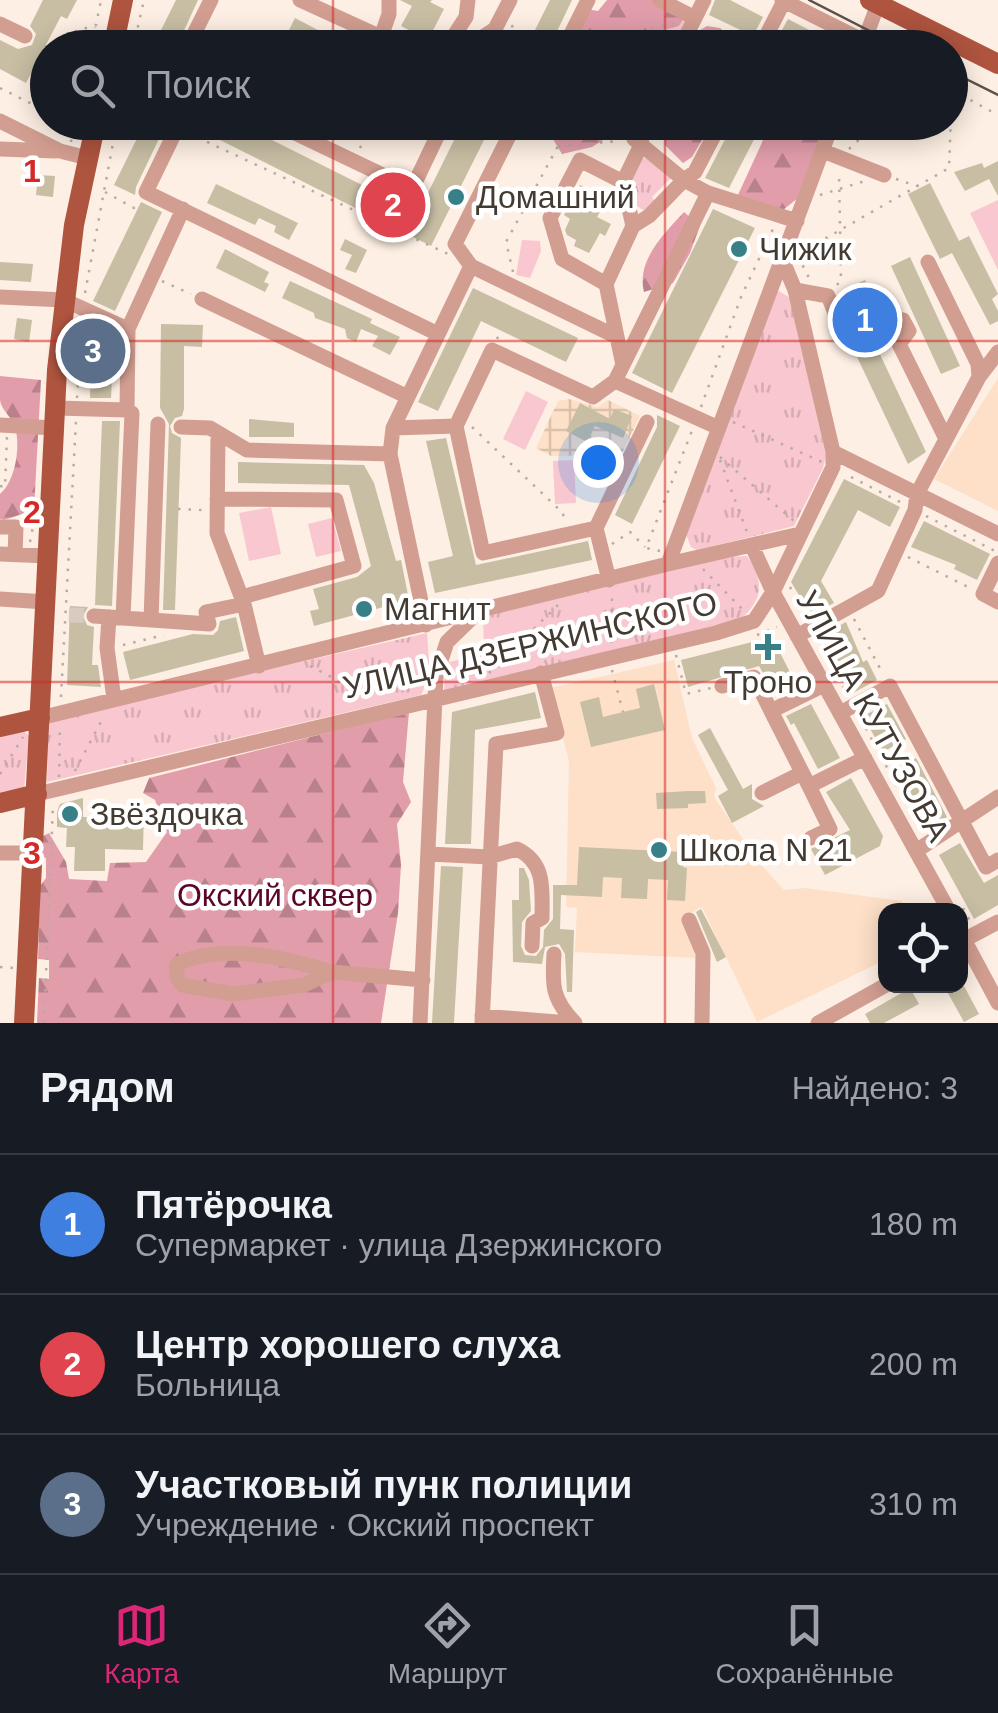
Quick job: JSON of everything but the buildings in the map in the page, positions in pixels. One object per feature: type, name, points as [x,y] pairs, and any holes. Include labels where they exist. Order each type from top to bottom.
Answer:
[{"type":"main road","points":[[117,30],[124,0]]},
{"type":"main road","points":[[874,2],[930,30]]},
{"type":"main road","points":[[968,49],[998,64]]},
{"type":"main road","points":[[24,1023],[64,300],[92,140]]},
{"type":"main road","points":[[0,726],[43,717]]},
{"type":"main road","name":"УЛИЦА ДЗЕРЖИНСКОГО","points":[[0,802],[37,794]]},
{"type":"street","points":[[196,30],[210,0]]},
{"type":"street","points":[[300,0],[366,30]]},
{"type":"street","points":[[383,30],[389,0]]},
{"type":"street","points":[[458,30],[466,17],[468,0]]},
{"type":"street","points":[[495,30],[510,0]]},
{"type":"street","points":[[573,30],[588,0]]},
{"type":"street","points":[[660,0],[695,18]]},
{"type":"street","points":[[689,30],[704,0]]},
{"type":"street","points":[[769,30],[783,0],[838,30]]},
{"type":"street","points":[[867,30],[874,2]]},
{"type":"street","points":[[0,24],[25,36]]},
{"type":"street","points":[[0,121],[30,136]]},
{"type":"street","points":[[38,140],[88,158]]},
{"type":"street","points":[[172,140],[146,192],[438,334]]},
{"type":"street","points":[[310,140],[412,189],[435,140]]},
{"type":"street","points":[[507,140],[455,244],[467,260],[617,337]]},
{"type":"street","points":[[637,140],[684,180],[708,193],[797,220]]},
{"type":"street","points":[[624,365],[606,284],[633,226],[696,172],[712,140]]},
{"type":"street","name":"УЛИЦА ДЗЕРЖИНСКОГО","points":[[43,717],[668,564],[721,422],[790,257],[797,220],[827,140]]},
{"type":"street","points":[[633,226],[624,182],[642,143]]},
{"type":"street","points":[[0,150],[60,151]]},
{"type":"street","points":[[823,151],[884,175]]},
{"type":"street","points":[[606,284],[562,259],[550,218],[580,160],[624,182]]},
{"type":"street","points":[[596,528],[482,554],[456,426],[492,350],[593,397],[615,381],[708,193]]},
{"type":"street","points":[[111,703],[109,617],[129,412],[128,329],[185,210]]},
{"type":"street","points":[[790,257],[833,460],[916,502],[998,534]]},
{"type":"street","points":[[426,625],[390,454],[393,428],[438,334],[467,260]]},
{"type":"street","points":[[928,262],[978,364],[978,377]]},
{"type":"street","points":[[795,290],[822,295],[847,342]]},
{"type":"street","points":[[0,297],[64,300],[128,329]]},
{"type":"street","points":[[202,299],[408,398]]},
{"type":"street","points":[[895,318],[903,320],[909,331],[899,344],[946,439]]},
{"type":"street","points":[[797,636],[878,591],[946,439],[978,377],[998,352]]},
{"type":"street","points":[[615,381],[721,422]]},
{"type":"street","points":[[4,425],[129,412],[160,426],[150,620]]},
{"type":"street","points":[[608,580],[596,528],[647,422]]},
{"type":"street","points":[[393,428],[456,426]]},
{"type":"street","points":[[181,427],[210,428],[247,450],[390,454]]},
{"type":"street","points":[[218,433],[217,533],[243,600],[259,666]]},
{"type":"street","name":"УЛИЦА ДЗЕРЖИНСКОГО","points":[[37,794],[754,621],[774,592],[833,460]]},
{"type":"street","points":[[109,617],[209,624],[206,612],[354,566],[336,500],[217,505]]},
{"type":"street","points":[[0,526],[16,527],[7,555],[48,556]]},
{"type":"street","points":[[668,564],[801,531]]},
{"type":"street","name":"УЛИЦА КУТУЗОВА","points":[[752,546],[797,636],[944,903]]},
{"type":"street","points":[[998,562],[982,594],[998,602]]},
{"type":"street","points":[[0,600],[46,602]]},
{"type":"street","points":[[420,1023],[441,655],[447,642],[479,611]]},
{"type":"street","points":[[541,673],[557,732],[496,744],[482,1019],[572,1023]]},
{"type":"street","points":[[722,686],[754,678],[830,828],[810,838]]},
{"type":"street","points":[[771,711],[824,686]]},
{"type":"street","points":[[840,714],[890,686],[986,867],[998,860]]},
{"type":"street","points":[[762,793],[864,758]]},
{"type":"street","points":[[916,851],[998,797]]},
{"type":"street","points":[[429,854],[490,857],[517,849],[529,855],[539,868],[542,918],[533,923],[532,946]]},
{"type":"street","points":[[0,853],[34,852]]},
{"type":"street","points":[[688,920],[703,953],[702,1023]]},
{"type":"street","points":[[968,935],[998,922]]},
{"type":"street","points":[[968,949],[998,1003]]},
{"type":"street","points":[[554,954],[558,1005],[572,1023]]},
{"type":"street","points":[[332,972],[304,985],[234,994],[182,985],[177,978],[177,964],[190,958],[218,955],[274,957],[332,972],[423,980]]},
{"type":"street","points":[[818,1023],[878,989]]},
{"type":"path","points":[[95,30],[101,0]]},
{"type":"path","points":[[137,30],[144,0]]},
{"type":"path","points":[[648,30],[695,18]]},
{"type":"path","points":[[511,23],[513,30]]},
{"type":"path","points":[[82,30],[96,25]]},
{"type":"path","points":[[0,88],[30,103]]},
{"type":"path","points":[[968,99],[998,116]]},
{"type":"path","points":[[210,140],[443,254],[467,260]]},
{"type":"path","points":[[354,161],[364,140]]},
{"type":"path","points":[[517,288],[506,242],[561,140]]},
{"type":"path","points":[[558,146],[626,140]]},
{"type":"path","points":[[790,257],[949,168],[950,140]]},
{"type":"path","points":[[764,251],[790,257],[822,295],[840,280],[839,158]]},
{"type":"path","points":[[804,200],[884,175],[917,186]]},
{"type":"path","points":[[102,190],[134,208],[146,192]]},
{"type":"path","points":[[152,276],[202,299]]},
{"type":"path","points":[[721,422],[833,460],[916,502],[998,552]]},
{"type":"path","points":[[0,486],[5,487],[4,425]]},
{"type":"path","points":[[456,426],[472,426],[562,512],[568,534]]},
{"type":"path","points":[[689,440],[711,449]]},
{"type":"path","points":[[752,546],[717,454],[801,531]]},
{"type":"path","points":[[178,509],[217,505]]},
{"type":"path","points":[[604,559],[608,547],[630,532],[646,548]]},
{"type":"path","points":[[898,552],[982,594]]},
{"type":"path","points":[[608,580],[613,600],[610,658],[623,712]]},
{"type":"path","points":[[473,689],[576,588]]},
{"type":"path","points":[[849,609],[890,686]]},
{"type":"path","points":[[108,648],[175,632]]},
{"type":"path","points":[[676,654],[686,694],[722,686]]},
{"type":"path","points":[[294,658],[392,708]]},
{"type":"path","points":[[44,1023],[54,797],[71,777],[111,703]]},
{"type":"path","points":[[0,774],[26,732],[43,717],[64,788]]},
{"type":"path","points":[[0,968],[12,968]]},
{"type":"shaded area","points":[[998,378],[998,511],[934,479]]},
{"type":"shaded area","points":[[569,399],[598,407],[608,400],[640,416],[621,455],[551,456],[536,448],[558,401]]},
{"type":"shaded area","name":"Школа N 21","points":[[674,660],[692,738],[716,788],[714,797],[761,865],[784,890],[805,888],[902,901],[878,903],[878,963],[757,1022],[702,907],[684,917],[696,958],[575,952],[577,908],[566,907],[569,761],[550,688]]},
{"type":"green space","points":[[607,0],[655,0],[686,15],[679,26],[665,30],[578,30],[586,9],[598,11]]},
{"type":"green space","points":[[686,15],[690,19],[684,30],[664,30],[679,26]]},
{"type":"green space","points":[[553,140],[603,140],[592,147],[562,154]]},
{"type":"green space","points":[[664,140],[702,140],[692,157],[683,163]]},
{"type":"green space","points":[[763,140],[819,140],[798,198],[783,210],[737,197]]},
{"type":"green space","points":[[644,158],[671,178],[652,197],[656,203],[646,212],[634,204],[631,180]]},
{"type":"green space","points":[[998,200],[998,270],[970,213]]},
{"type":"green space","points":[[684,212],[700,226],[690,253],[673,283],[644,292],[648,258]]},
{"type":"green space","points":[[522,240],[540,241],[541,251],[530,278],[516,275]]},
{"type":"green space","points":[[779,291],[790,298],[826,456],[823,468],[794,526],[697,550],[691,547],[686,534],[774,294]]},
{"type":"green space","points":[[0,376],[41,380],[34,510],[4,520],[0,519],[0,494],[13,473],[17,435],[1,404]]},
{"type":"green space","points":[[526,391],[548,402],[525,450],[503,439]]},
{"type":"green space","points":[[574,460],[576,503],[555,504],[553,461]]},
{"type":"green space","points":[[271,507],[281,554],[249,561],[239,513]]},
{"type":"green space","points":[[332,518],[341,551],[316,557],[308,524]]},
{"type":"green space","points":[[747,556],[757,574],[759,590],[740,620],[444,691],[445,663],[478,655],[484,647],[483,616],[727,557]]},
{"type":"green space","points":[[427,633],[430,676],[421,695],[47,782],[48,724],[62,717]]},
{"type":"green space","name":"Окский сквер","points":[[409,712],[403,782],[411,802],[397,824],[401,865],[398,913],[381,1023],[37,1023],[39,978],[49,979],[49,960],[38,959],[40,886],[46,878],[46,858],[39,856],[39,838],[49,833],[66,862],[69,879],[107,881],[110,863],[146,862],[167,832],[155,800],[143,793],[149,778]]},
{"type":"green space","points":[[21,729],[29,736],[24,790],[0,795],[0,734]]},
{"type":"tunnel","points":[[69,615],[94,616]]},
{"type":"tram line","points":[[809,0],[868,30]]},
{"type":"tram line","points":[[968,80],[998,95]]},
{"type":"place","name":"Домашний","points":[[456,197]]},
{"type":"place","name":"Центр хорошего слуха","points":[[393,205]]},
{"type":"place","name":"Чижик","points":[[739,249]]},
{"type":"place","name":"Пятёрочка","points":[[865,320]]},
{"type":"place","name":"Участковый пунк полиции","points":[[93,351]]},
{"type":"place","name":"Магнит","points":[[364,609]]},
{"type":"place","name":"Троно","points":[[768,647]]},
{"type":"place","name":"Звёздочка","points":[[70,814]]},
{"type":"place","name":"Школа N 21","points":[[659,850]]}]
